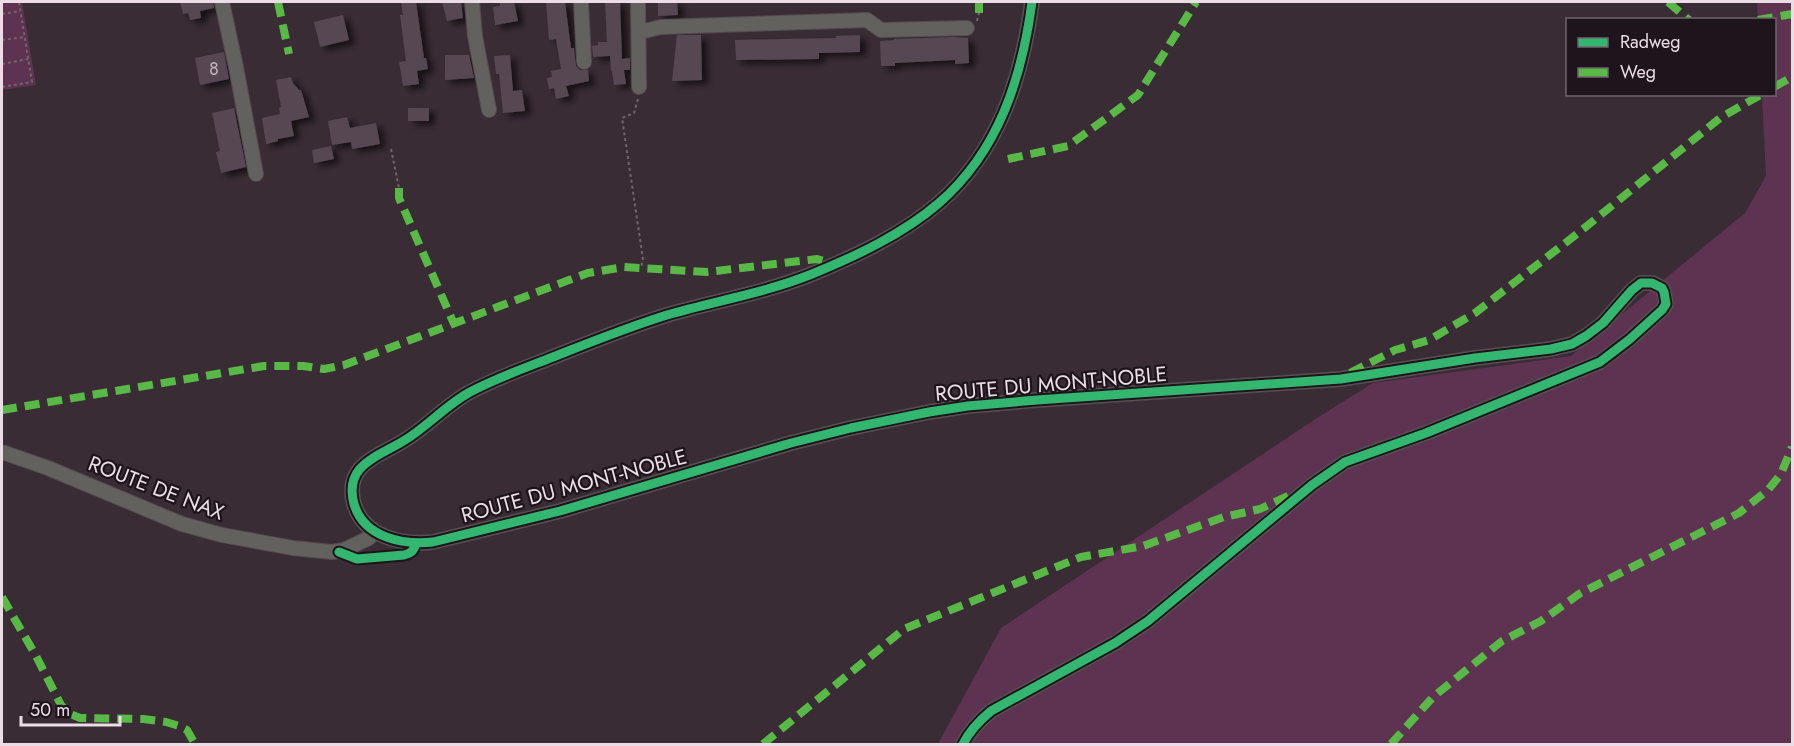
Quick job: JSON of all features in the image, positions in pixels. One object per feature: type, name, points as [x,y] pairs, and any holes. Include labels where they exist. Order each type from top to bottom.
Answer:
[{"type":"street","points":[[222,2],[256,174]]},
{"type":"street","points":[[471,2],[489,110]]},
{"type":"street","points":[[581,2],[584,62]]},
{"type":"street","points":[[638,2],[639,87]]},
{"type":"street","name":"ROUTE DU MONT-NOBLE","points":[[963,744],[978,722],[991,711],[1123,638],[1164,608],[1312,485],[1345,462],[1426,433],[1600,362],[1630,339],[1666,304],[1666,296],[1662,288],[1652,283],[1641,284],[1632,290],[1603,323],[1586,336],[1572,344],[1551,349],[1475,358],[1341,379],[1037,399],[968,406],[910,416],[791,443],[560,511],[433,542],[416,543],[387,537],[369,527],[362,519],[356,510],[352,490],[363,465],[376,455],[411,436],[469,392],[630,327],[677,312],[771,289],[813,274],[871,247],[918,220],[945,198],[970,169],[997,128],[1018,75],[1032,2]]},
{"type":"street","points":[[640,32],[661,27],[867,20],[881,30],[967,28]]},
{"type":"street","name":"ROUTE DE NAX","points":[[2,452],[182,524],[222,535],[293,548],[332,552],[344,550],[369,538]]},
{"type":"path","points":[[2,87],[32,82],[19,2]]},
{"type":"path","points":[[2,14],[21,11]]},
{"type":"path","points":[[2,40],[25,37]]},
{"type":"path","points":[[2,64],[28,59]]},
{"type":"path","points":[[639,87],[634,113],[622,118],[643,259],[641,267]]},
{"type":"path","points":[[390,149],[399,188]]},
{"type":"shaded area","points":[[2,2],[22,2],[36,85],[2,90]]},
{"type":"shaded area","points":[[1757,2],[1792,2],[1792,744],[938,744],[1001,628],[1317,418],[1373,383],[1571,356],[1745,213],[1766,176],[1762,96],[1776,96],[1776,18],[1758,18]]},
{"type":"building","points":[[180,2],[213,2],[214,8],[200,11],[201,18],[190,20],[188,13],[183,14]]},
{"type":"building","points":[[401,2],[416,2],[424,58],[426,58],[428,69],[417,71],[419,84],[403,86],[399,62],[406,61],[400,15],[403,15]]},
{"type":"building","points":[[442,2],[461,2],[463,18],[447,21]]},
{"type":"building","points":[[500,2],[514,2],[518,21],[495,25],[493,7],[500,6]]},
{"type":"building","points":[[546,2],[565,2],[571,48],[574,48],[576,66],[580,70],[588,70],[589,81],[566,86],[569,96],[556,99],[554,88],[549,89],[547,78],[552,77],[551,71],[561,69],[556,39],[549,40]]},
{"type":"building","points":[[605,2],[620,2],[622,59],[630,58],[630,70],[624,70],[626,84],[614,85],[610,56],[593,57],[592,46],[598,45],[598,42],[607,42]]},
{"type":"building","points":[[658,2],[677,2],[678,15],[658,16]]},
{"type":"building","points":[[343,15],[349,40],[320,47],[314,22]]},
{"type":"building","points":[[677,35],[701,35],[702,80],[672,81]]},
{"type":"building","points":[[860,35],[860,52],[819,53],[819,59],[736,60],[735,40],[836,38],[836,36]]},
{"type":"building","points":[[968,38],[969,63],[955,64],[955,60],[895,63],[895,66],[881,66],[880,41]]},
{"type":"building","points":[[224,52],[229,79],[200,85],[195,58]]},
{"type":"building","points":[[445,55],[469,55],[474,78],[445,80]]},
{"type":"building","points":[[510,55],[513,91],[522,90],[525,111],[503,113],[499,74],[496,74],[494,56]]},
{"type":"building","points":[[291,77],[293,83],[301,90],[309,117],[291,121],[294,136],[266,144],[262,118],[280,114],[279,108],[281,107],[276,80]]},
{"type":"building","points":[[234,108],[246,167],[221,173],[216,152],[220,151],[212,113]]},
{"type":"building","points":[[408,108],[429,108],[429,121],[408,121]]},
{"type":"building","points":[[347,117],[350,128],[376,123],[380,144],[352,149],[351,142],[332,145],[328,121]]},
{"type":"building","points":[[331,146],[334,159],[314,163],[312,150]]},
{"type":"marked path","points":[[278,2],[289,54]]},
{"type":"marked path","points":[[979,2],[979,13]]},
{"type":"marked path","points":[[1008,159],[1068,146],[1138,95],[1196,2]]},
{"type":"marked path","points":[[1668,2],[1687,18]]},
{"type":"marked path","points":[[1769,18],[1792,14]]},
{"type":"marked path","points":[[1776,86],[1792,77]]},
{"type":"marked path","points":[[1350,373],[1395,350],[1429,340],[1475,313],[1720,118],[1758,96]]},
{"type":"marked path","points":[[399,188],[399,198],[454,324]]},
{"type":"marked path","points":[[2,410],[264,366],[303,366],[324,369],[344,365],[588,273],[624,267],[707,272],[817,259],[833,264]]},
{"type":"marked path","points":[[1391,744],[1433,697],[1502,641],[1541,621],[1579,594],[1739,513],[1768,490],[1781,474],[1792,447]]},
{"type":"marked path","points":[[763,744],[904,629],[1081,557],[1143,546],[1224,517],[1260,509],[1294,493]]},
{"type":"marked path","points":[[2,597],[61,705],[68,713],[80,718],[143,719],[166,722],[187,730],[195,744]]},
{"type":"cycle path","points":[[963,744],[975,726],[991,711],[1115,643],[1148,621],[1312,485],[1345,462],[1426,433],[1600,362],[1630,339],[1666,304],[1662,288],[1652,283],[1641,283],[1603,323],[1586,336],[1572,344],[1551,349],[1475,358],[1341,379],[1037,400],[929,412],[791,443],[560,511],[433,542],[409,542],[386,537],[375,532],[359,516],[352,490],[359,470],[470,392],[511,373],[638,325],[812,274],[879,243],[925,214],[960,183],[992,136],[1014,85],[1022,58],[1032,2]]},
{"type":"cycle path","points":[[339,552],[357,559],[404,555],[412,551],[416,543]]}]
